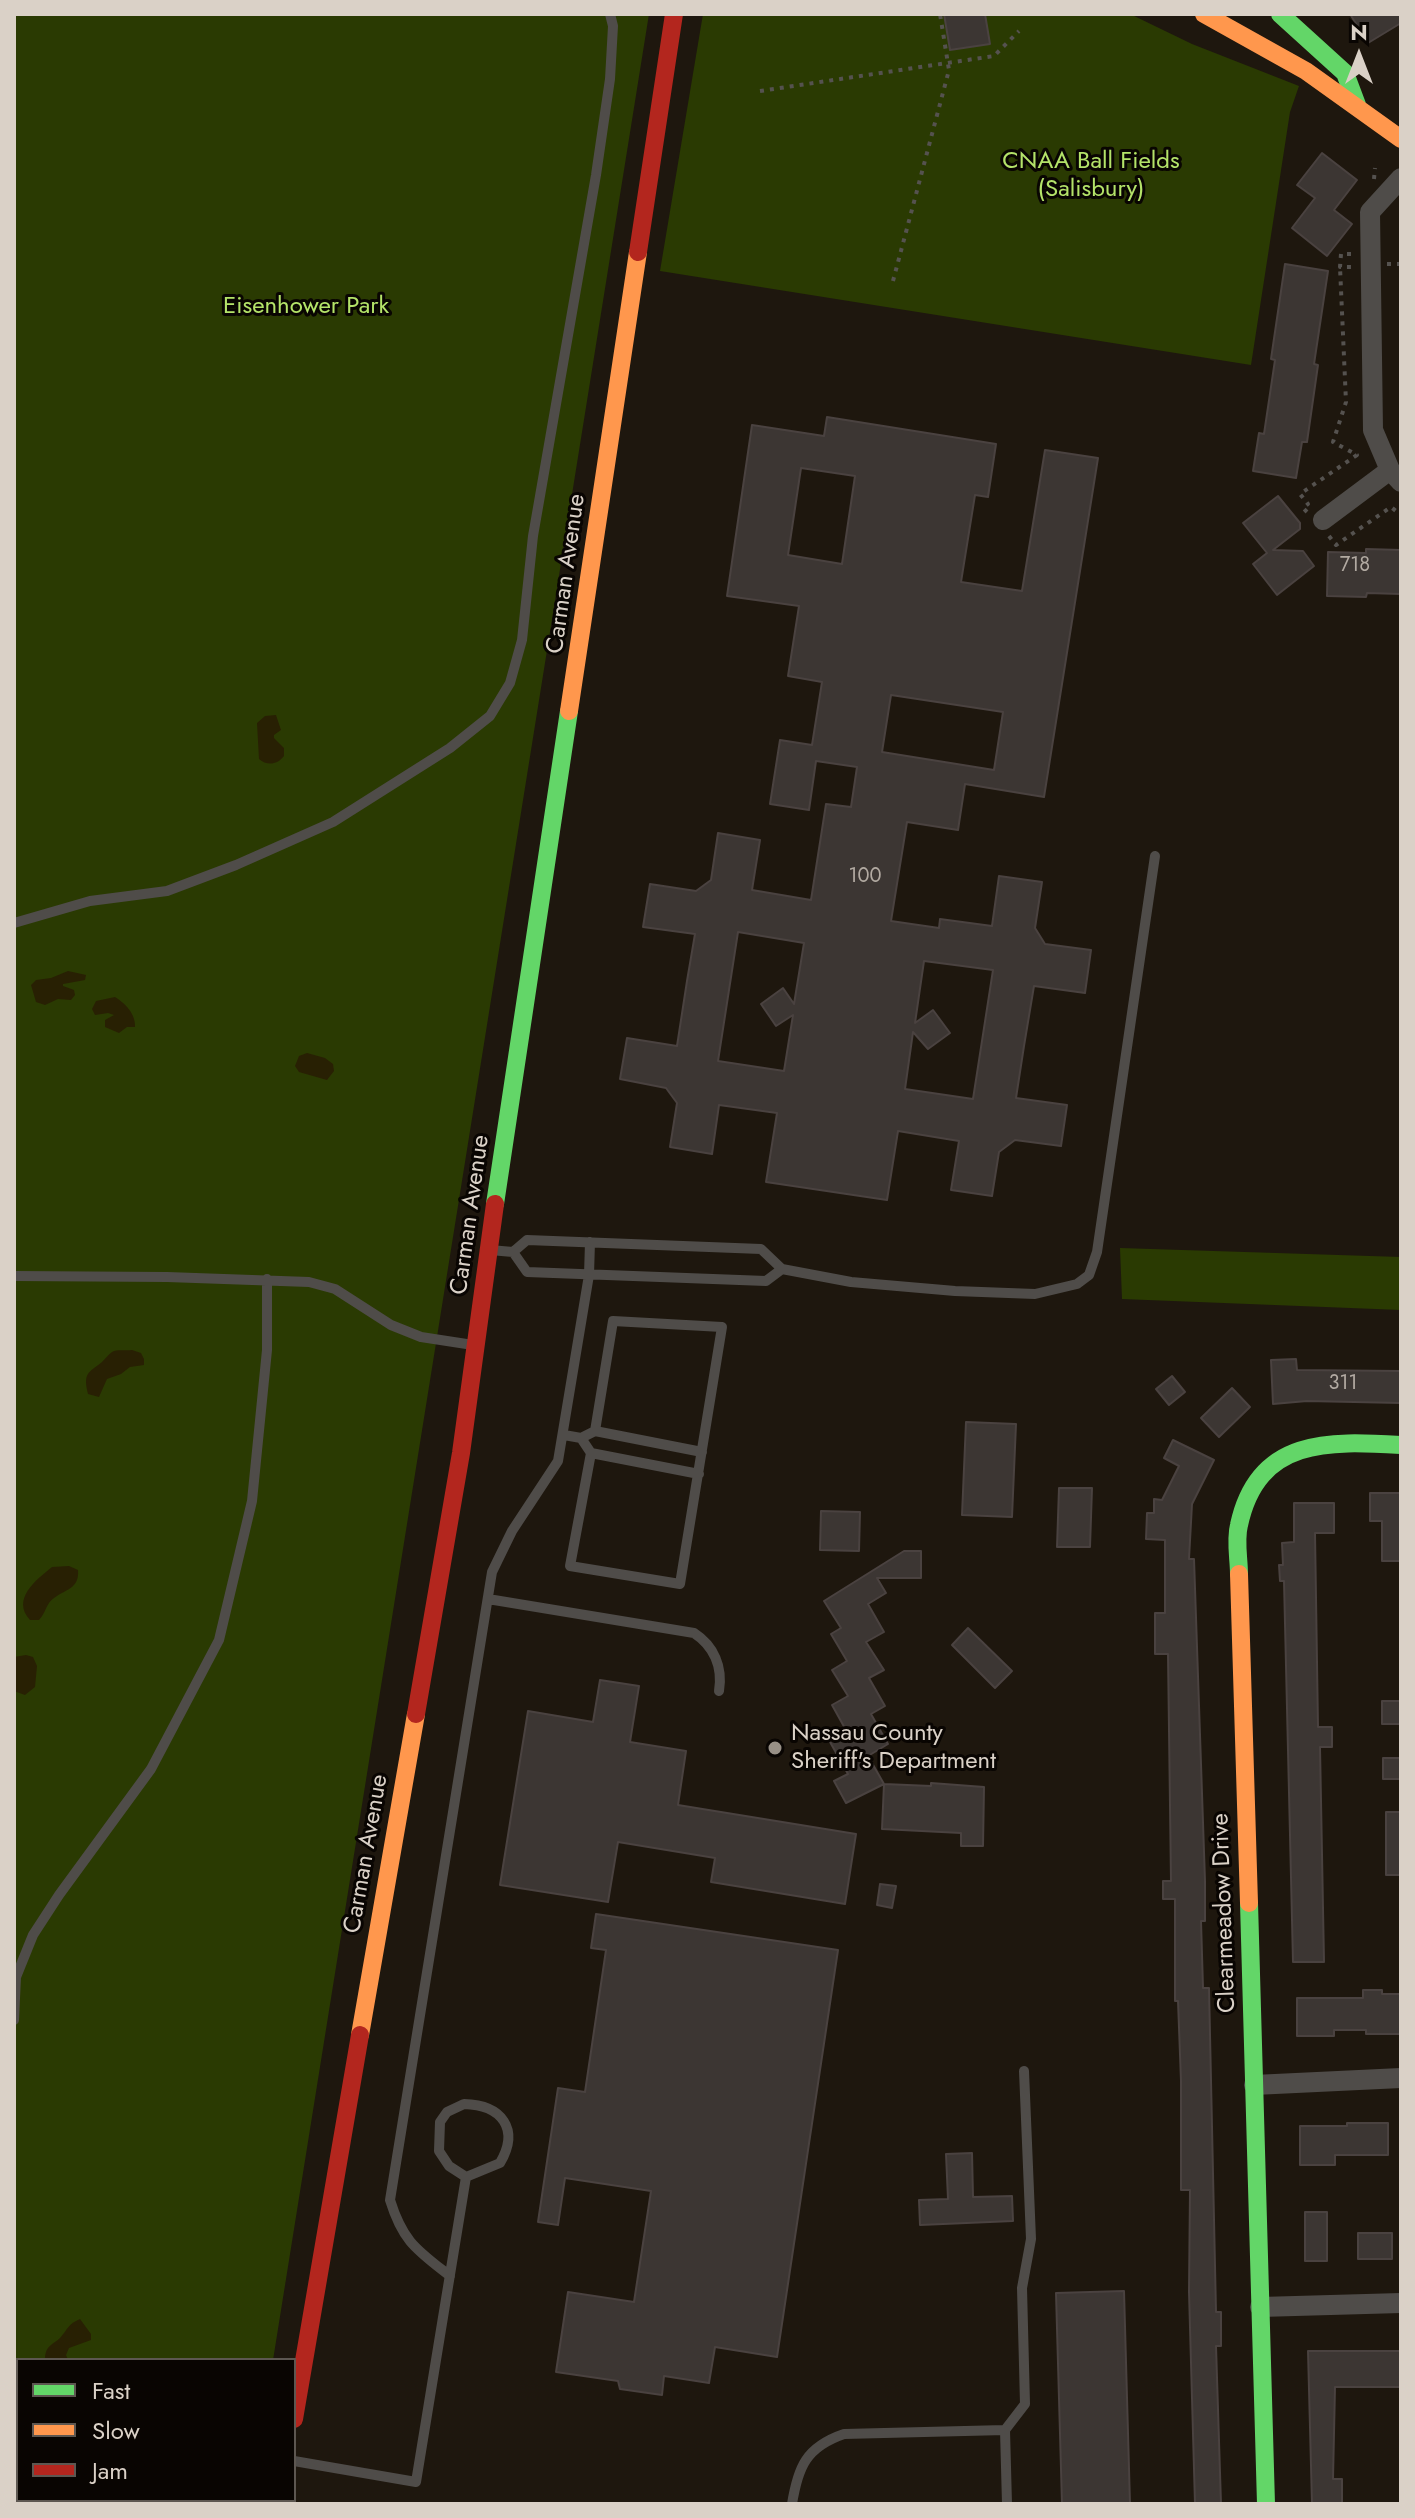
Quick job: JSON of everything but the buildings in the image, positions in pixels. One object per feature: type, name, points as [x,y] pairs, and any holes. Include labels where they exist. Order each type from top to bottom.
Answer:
[{"type":"main road","name":"Carman Avenue","points":[[296,2407],[459,1468],[488,1250],[674,14]]},
{"type":"main road","points":[[1204,14],[1252,37],[1357,105],[1401,139]]},
{"type":"main road","points":[[1280,14],[1345,73],[1357,105]]},
{"type":"main road","name":"Clearmeadow Drive","points":[[1266,2504],[1238,1527],[1252,1488],[1264,1471],[1284,1455],[1301,1447],[1323,1444],[1401,1445]]},
{"type":"street","points":[[1318,524],[1396,476],[1373,430],[1370,212],[1401,178]]},
{"type":"street","points":[[1254,2085],[1401,2078]]},
{"type":"street","points":[[1260,2307],[1401,2303]]},
{"type":"lane","points":[[14,923],[90,901],[167,891],[236,865],[333,822],[450,748],[490,716],[510,683],[522,640],[533,536],[591,207],[610,79],[613,26],[610,14]]},
{"type":"lane","points":[[488,1250],[513,1252],[527,1240],[761,1249],[782,1269],[851,1282],[1035,1294],[1077,1284],[1089,1275],[1097,1252],[1155,856]]},
{"type":"lane","points":[[450,2276],[409,2244],[396,2220],[390,2200],[492,1572],[512,1531],[558,1461],[589,1275],[590,1242]]},
{"type":"lane","points":[[513,1252],[527,1272],[766,1281],[782,1269]]},
{"type":"lane","points":[[14,1276],[309,1282],[335,1289],[391,1325],[421,1337],[476,1346]]},
{"type":"lane","points":[[14,2020],[16,1977],[33,1935],[151,1769],[219,1640],[252,1501],[267,1350],[267,1279]]},
{"type":"lane","points":[[581,1438],[591,1453],[570,1566],[680,1584],[722,1327],[613,1321],[595,1431]]},
{"type":"lane","points":[[564,1435],[581,1438],[595,1431],[702,1452]]},
{"type":"lane","points":[[591,1453],[699,1474]]},
{"type":"lane","points":[[488,1599],[694,1633],[704,1639],[713,1652],[721,1676],[719,1691]]},
{"type":"lane","points":[[1007,2504],[1005,2430],[1025,2404],[1022,2288],[1031,2239],[1024,2071]]},
{"type":"lane","points":[[464,2104],[481,2104],[498,2115],[508,2128],[510,2139],[500,2163],[466,2177],[449,2166],[439,2151],[440,2122],[447,2112],[464,2104]]},
{"type":"lane","points":[[296,2461],[416,2482],[466,2177]]},
{"type":"lane","points":[[792,2504],[797,2476],[810,2452],[844,2434],[1005,2430]]},
{"type":"path","points":[[893,281],[949,70],[940,14]]},
{"type":"path","points":[[760,91],[994,56],[1019,31]]},
{"type":"path","points":[[1340,267],[1346,402],[1333,442],[1357,455],[1300,494],[1308,504],[1303,508],[1336,545],[1391,507],[1401,515]]},
{"type":"green space","name":"Eisenhower Park","points":[[14,14],[649,14],[273,2358],[16,2358],[16,2502],[250,2504],[14,2504]]},
{"type":"green space","name":"CNAA Ball Fields (Salisbury)","points":[[703,14],[1130,14],[1192,44],[1299,86],[1290,112],[1251,365],[660,271]]},
{"type":"green space","points":[[1120,1248],[1401,1257],[1401,1310],[1122,1299]]},
{"type":"sand","points":[[276,715],[281,730],[274,738],[284,748],[284,756],[269,764],[259,759],[257,723],[265,716]]},
{"type":"sand","points":[[68,971],[86,975],[85,980],[63,984],[74,990],[71,1000],[58,999],[45,1005],[36,1002],[31,985],[36,980]]},
{"type":"sand","points":[[115,997],[129,1009],[135,1022],[135,1027],[127,1027],[119,1033],[105,1027],[105,1020],[114,1015],[95,1015],[92,1009],[96,1001]]},
{"type":"sand","points":[[307,1053],[325,1058],[333,1064],[334,1071],[327,1080],[299,1072],[295,1066],[299,1056]]},
{"type":"sand","points":[[132,1350],[141,1353],[144,1365],[130,1367],[107,1379],[99,1397],[88,1394],[86,1382],[90,1371],[112,1352]]},
{"type":"sand","points":[[69,1566],[78,1570],[76,1582],[53,1598],[39,1620],[30,1620],[23,1605],[28,1590],[52,1567]]},
{"type":"sand","points":[[14,1657],[33,1657],[37,1666],[35,1687],[25,1695],[14,1691]]},
{"type":"sand","points":[[80,2319],[91,2334],[91,2340],[69,2348],[67,2358],[45,2358],[49,2347]]},
{"type":"traffic: fast","points":[[1280,14],[1345,73],[1357,105]]},
{"type":"traffic: fast","points":[[495,1204],[569,711]]},
{"type":"traffic: fast","points":[[1239,1574],[1238,1531],[1248,1496],[1262,1475],[1280,1460],[1300,1450],[1323,1445],[1401,1445]]},
{"type":"traffic: fast","points":[[1249,1903],[1266,2504]]},
{"type":"traffic: slow","points":[[1204,14],[1306,71],[1401,139]]},
{"type":"traffic: slow","points":[[569,711],[638,252]]},
{"type":"traffic: slow","points":[[1239,1574],[1249,1903]]},
{"type":"traffic: slow","points":[[360,2035],[416,1714]]},
{"type":"traffic: jam","points":[[638,252],[674,14]]},
{"type":"traffic: jam","points":[[416,1714],[461,1453],[495,1204]]},
{"type":"traffic: jam","points":[[296,2407],[360,2035]]},
{"type":"place","name":"Nassau County Sheriff's Department","points":[[775,1748]]}]
